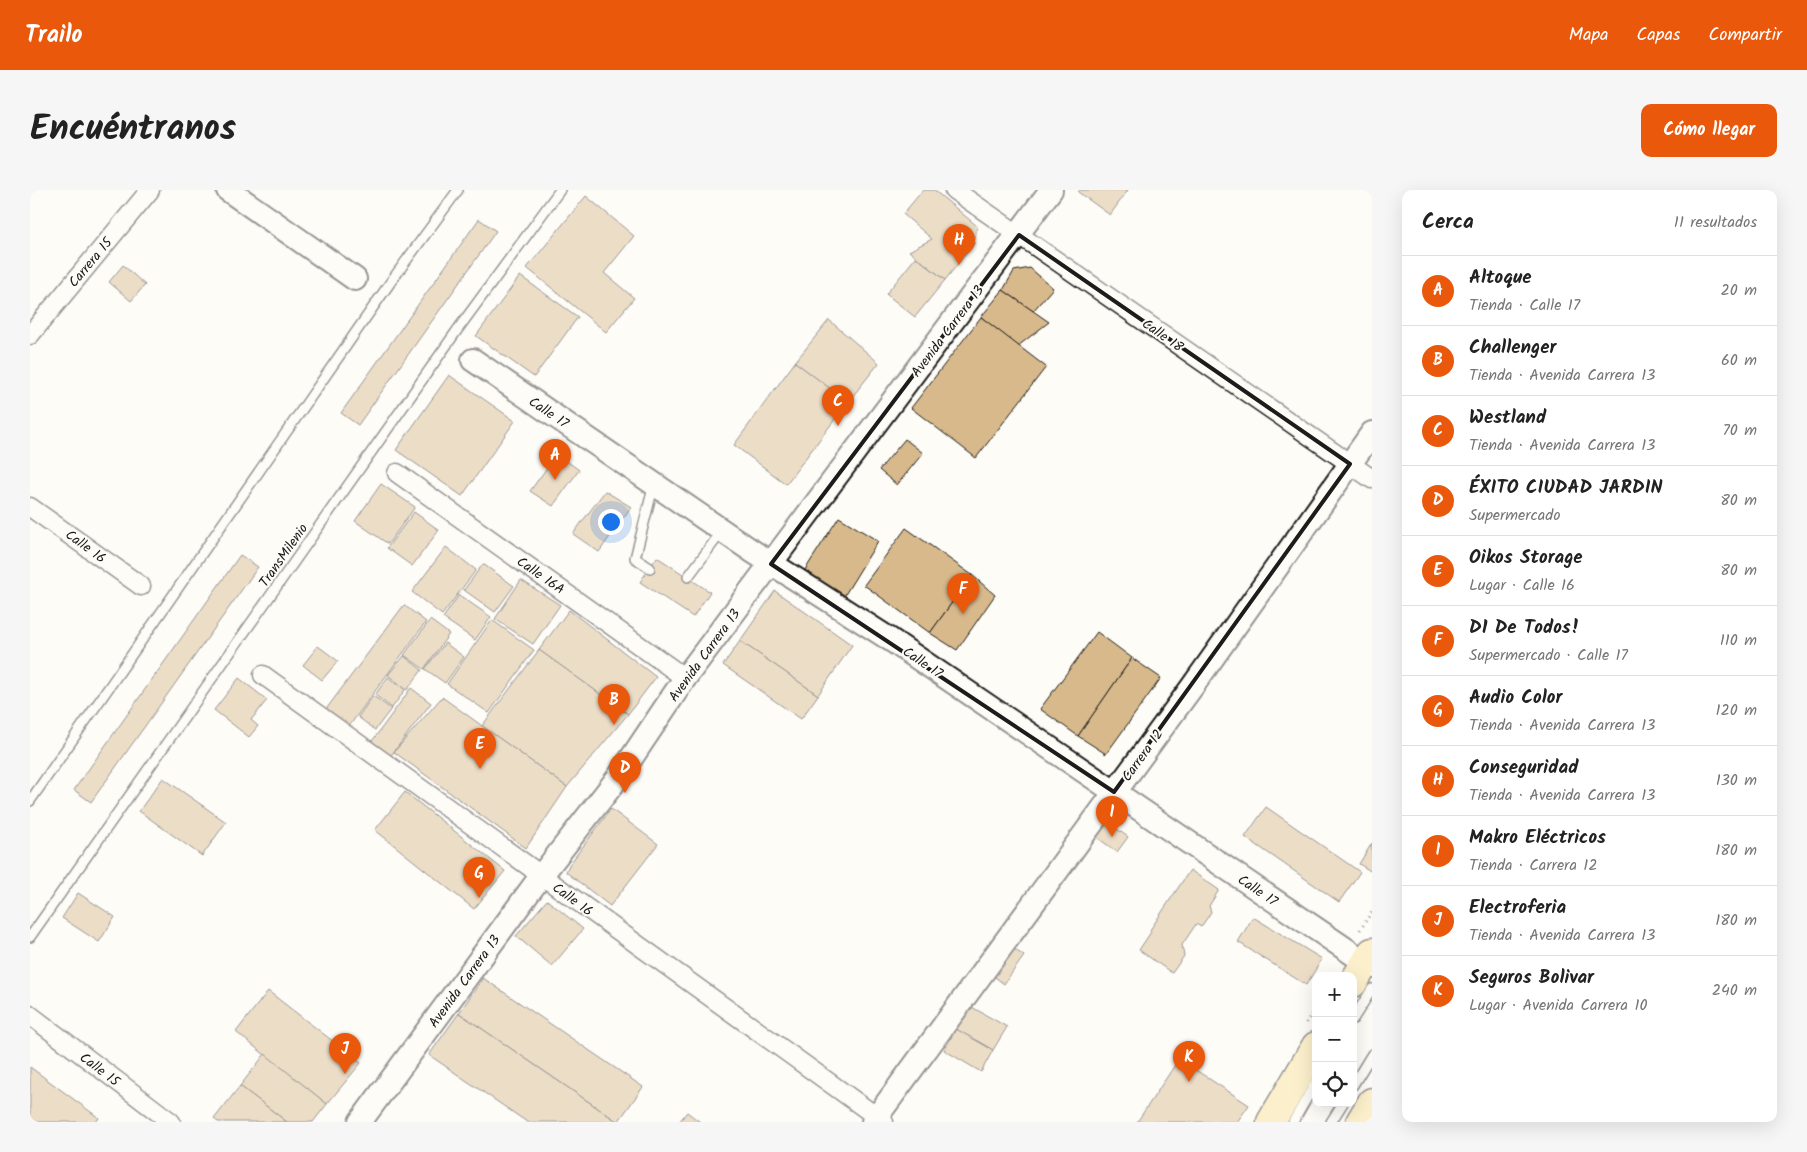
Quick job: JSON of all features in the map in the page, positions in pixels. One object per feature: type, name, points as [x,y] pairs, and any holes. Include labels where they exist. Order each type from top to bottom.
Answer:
[{"type":"main road","points":[[1270,1122],[1312,1053]]},
{"type":"main road","points":[[1360,1122],[1372,1102]]},
{"type":"street","name":"Carrera 15","points":[[30,335],[150,190]]},
{"type":"street","points":[[228,190],[355,279]]},
{"type":"street","name":"Calle 18","points":[[954,190],[1372,479]]},
{"type":"street","name":"Avenida Carrera 13","points":[[360,1122],[541,876],[620,775],[686,678],[1052,190]]},
{"type":"street","name":"Calle 17","points":[[473,360],[771,564],[891,640],[1366,966]]},
{"type":"street","name":"Carrera 12","points":[[878,1120],[1114,792],[1192,687],[1372,433]]},
{"type":"street","name":"Calle 16A","points":[[397,473],[686,678]]},
{"type":"street","name":"Calle 16","points":[[30,507],[141,586]]},
{"type":"street","name":"Calle 16","points":[[263,675],[878,1120]]},
{"type":"street","name":"Calle 15","points":[[30,1016],[171,1122]]},
{"type":"lane","points":[[30,801],[386,289],[458,190]]},
{"type":"lane","name":"TransMilenio","points":[[30,937],[458,329],[560,190]]},
{"type":"lane","points":[[650,568],[635,558],[654,484]]},
{"type":"lane","points":[[688,577],[722,530]]},
{"type":"lane","points":[[1354,1017],[1372,988]]},
{"type":"lane","points":[[1357,1079],[1372,1054]]},
{"type":"lane","points":[[1293,1122],[1312,1089]]},
{"type":"lane","points":[[1331,1122],[1340,1107]]},
{"type":"highlighted area","points":[[1019,235],[1350,464],[1114,792],[771,564]]},
{"type":"building","points":[[923,190],[934,190],[977,226],[974,244],[945,280],[909,251],[932,239],[903,214]]},
{"type":"building","points":[[1080,190],[1128,190],[1110,215],[1078,192]]},
{"type":"building","points":[[586,196],[634,236],[604,273],[634,298],[606,332],[527,268]]},
{"type":"building","points":[[479,219],[496,231],[358,425],[341,413]]},
{"type":"building","points":[[916,257],[945,280],[915,317],[886,294]]},
{"type":"building","points":[[123,265],[145,285],[131,301],[109,282]]},
{"type":"building","points":[[1030,268],[1053,288],[1033,311],[1003,290],[1014,271]]},
{"type":"building","points":[[520,276],[578,317],[534,377],[476,336]]},
{"type":"building","points":[[1003,290],[1049,322],[1018,346],[981,317]]},
{"type":"building","points":[[981,317],[1046,367],[976,458],[911,408]]},
{"type":"building","points":[[829,320],[879,363],[848,402],[795,362]]},
{"type":"building","points":[[795,362],[848,402],[786,484],[734,445]]},
{"type":"building","points":[[449,375],[515,421],[462,496],[396,450]]},
{"type":"building","points":[[905,439],[923,453],[897,485],[879,470]]},
{"type":"building","points":[[557,454],[579,470],[553,506],[530,491]]},
{"type":"building","points":[[381,484],[415,507],[388,544],[355,521]]},
{"type":"building","points":[[605,491],[631,507],[599,552],[573,534]]},
{"type":"building","points":[[414,512],[439,530],[412,566],[387,548]]},
{"type":"building","points":[[839,517],[878,541],[841,601],[801,576]]},
{"type":"building","points":[[906,528],[972,575],[930,633],[864,585]]},
{"type":"building","points":[[446,547],[476,570],[442,615],[412,592]]},
{"type":"building","points":[[240,555],[258,567],[91,802],[74,790]]},
{"type":"building","points":[[657,557],[710,592],[693,617],[640,582]]},
{"type":"building","points":[[483,564],[514,586],[495,612],[464,590]]},
{"type":"building","points":[[972,575],[995,595],[957,650],[930,633]]},
{"type":"building","points":[[521,580],[560,605],[533,644],[495,619]]},
{"type":"building","points":[[775,591],[852,645],[818,695],[740,641]]},
{"type":"building","points":[[459,595],[491,617],[475,640],[443,618]]},
{"type":"building","points":[[404,605],[426,622],[347,729],[324,712]]},
{"type":"building","points":[[569,610],[656,677],[628,714],[539,650]]},
{"type":"building","points":[[430,620],[449,634],[424,669],[404,655]]},
{"type":"building","points":[[492,620],[534,650],[489,713],[447,684]]},
{"type":"building","points":[[1097,632],[1132,658],[1078,736],[1040,709]]},
{"type":"building","points":[[740,641],[818,695],[801,719],[723,665]]},
{"type":"building","points":[[445,643],[464,657],[445,683],[425,669]]},
{"type":"building","points":[[318,646],[338,661],[322,680],[303,665]]},
{"type":"building","points":[[539,650],[628,714],[567,787],[482,726]]},
{"type":"building","points":[[404,656],[422,670],[407,690],[388,675]]},
{"type":"building","points":[[1132,658],[1161,678],[1106,754],[1078,736]]},
{"type":"building","points":[[388,677],[405,690],[392,708],[375,695]]},
{"type":"building","points":[[239,678],[267,700],[251,720],[258,726],[249,737],[214,710]]},
{"type":"building","points":[[411,688],[431,703],[389,758],[370,744]]},
{"type":"building","points":[[373,696],[391,709],[375,730],[358,717]]},
{"type":"building","points":[[442,697],[567,787],[526,848],[394,752]]},
{"type":"building","points":[[163,778],[226,822],[202,856],[139,811]]},
{"type":"building","points":[[405,792],[505,871],[474,909],[375,830]]},
{"type":"building","points":[[1266,807],[1360,872],[1339,902],[1245,837]]},
{"type":"building","points":[[611,809],[658,844],[610,906],[566,872],[569,865]]},
{"type":"building","points":[[1106,821],[1128,837],[1117,852],[1095,836]]},
{"type":"building","points":[[1372,843],[1372,872],[1359,864]]},
{"type":"building","points":[[1190,870],[1219,890],[1209,906],[1211,912],[1201,927],[1196,924],[1182,945],[1184,956],[1172,973],[1139,950]]},
{"type":"building","points":[[78,893],[115,917],[99,942],[62,918]]},
{"type":"building","points":[[547,900],[583,929],[552,966],[516,936]]},
{"type":"building","points":[[1253,917],[1322,959],[1314,972],[1312,972],[1306,985],[1238,942]]},
{"type":"building","points":[[1011,947],[1024,956],[1004,984],[991,974]]},
{"type":"building","points":[[483,978],[643,1087],[618,1122],[459,1013]]},
{"type":"building","points":[[268,991],[361,1063],[327,1104],[236,1032]]},
{"type":"building","points":[[970,1006],[1007,1027],[993,1050],[956,1029]]},
{"type":"building","points":[[459,1013],[618,1122],[527,1122],[429,1055]]},
{"type":"building","points":[[956,1029],[993,1050],[981,1072],[944,1050]]},
{"type":"building","points":[[265,1054],[327,1104],[313,1122],[287,1122],[240,1086]]},
{"type":"building","points":[[1179,1059],[1249,1105],[1237,1122],[1137,1122]]},
{"type":"building","points":[[30,1067],[99,1118],[96,1122],[36,1122],[30,1118]]},
{"type":"building","points":[[240,1086],[287,1122],[218,1122],[214,1119]]},
{"type":"building","points":[[687,1112],[700,1122],[679,1122]]},
{"type":"place","name":"Conseguridad","points":[[959,265]]},
{"type":"place","name":"Westland","points":[[838,426]]},
{"type":"place","name":"Altoque","points":[[555,480]]},
{"type":"place","name":"D1 De Todos!","points":[[963,614]]},
{"type":"place","name":"Challenger","points":[[614,725]]},
{"type":"place","name":"Oikos Storage","points":[[480,769]]},
{"type":"place","name":"ÉXITO CIUDAD JARDIN","points":[[625,793]]},
{"type":"place","name":"Makro Eléctricos","points":[[1112,837]]},
{"type":"place","name":"Audio Color","points":[[479,898]]},
{"type":"place","name":"Electroferia","points":[[345,1074]]},
{"type":"place","name":"Seguros Bolivar","points":[[1189,1082]]}]
